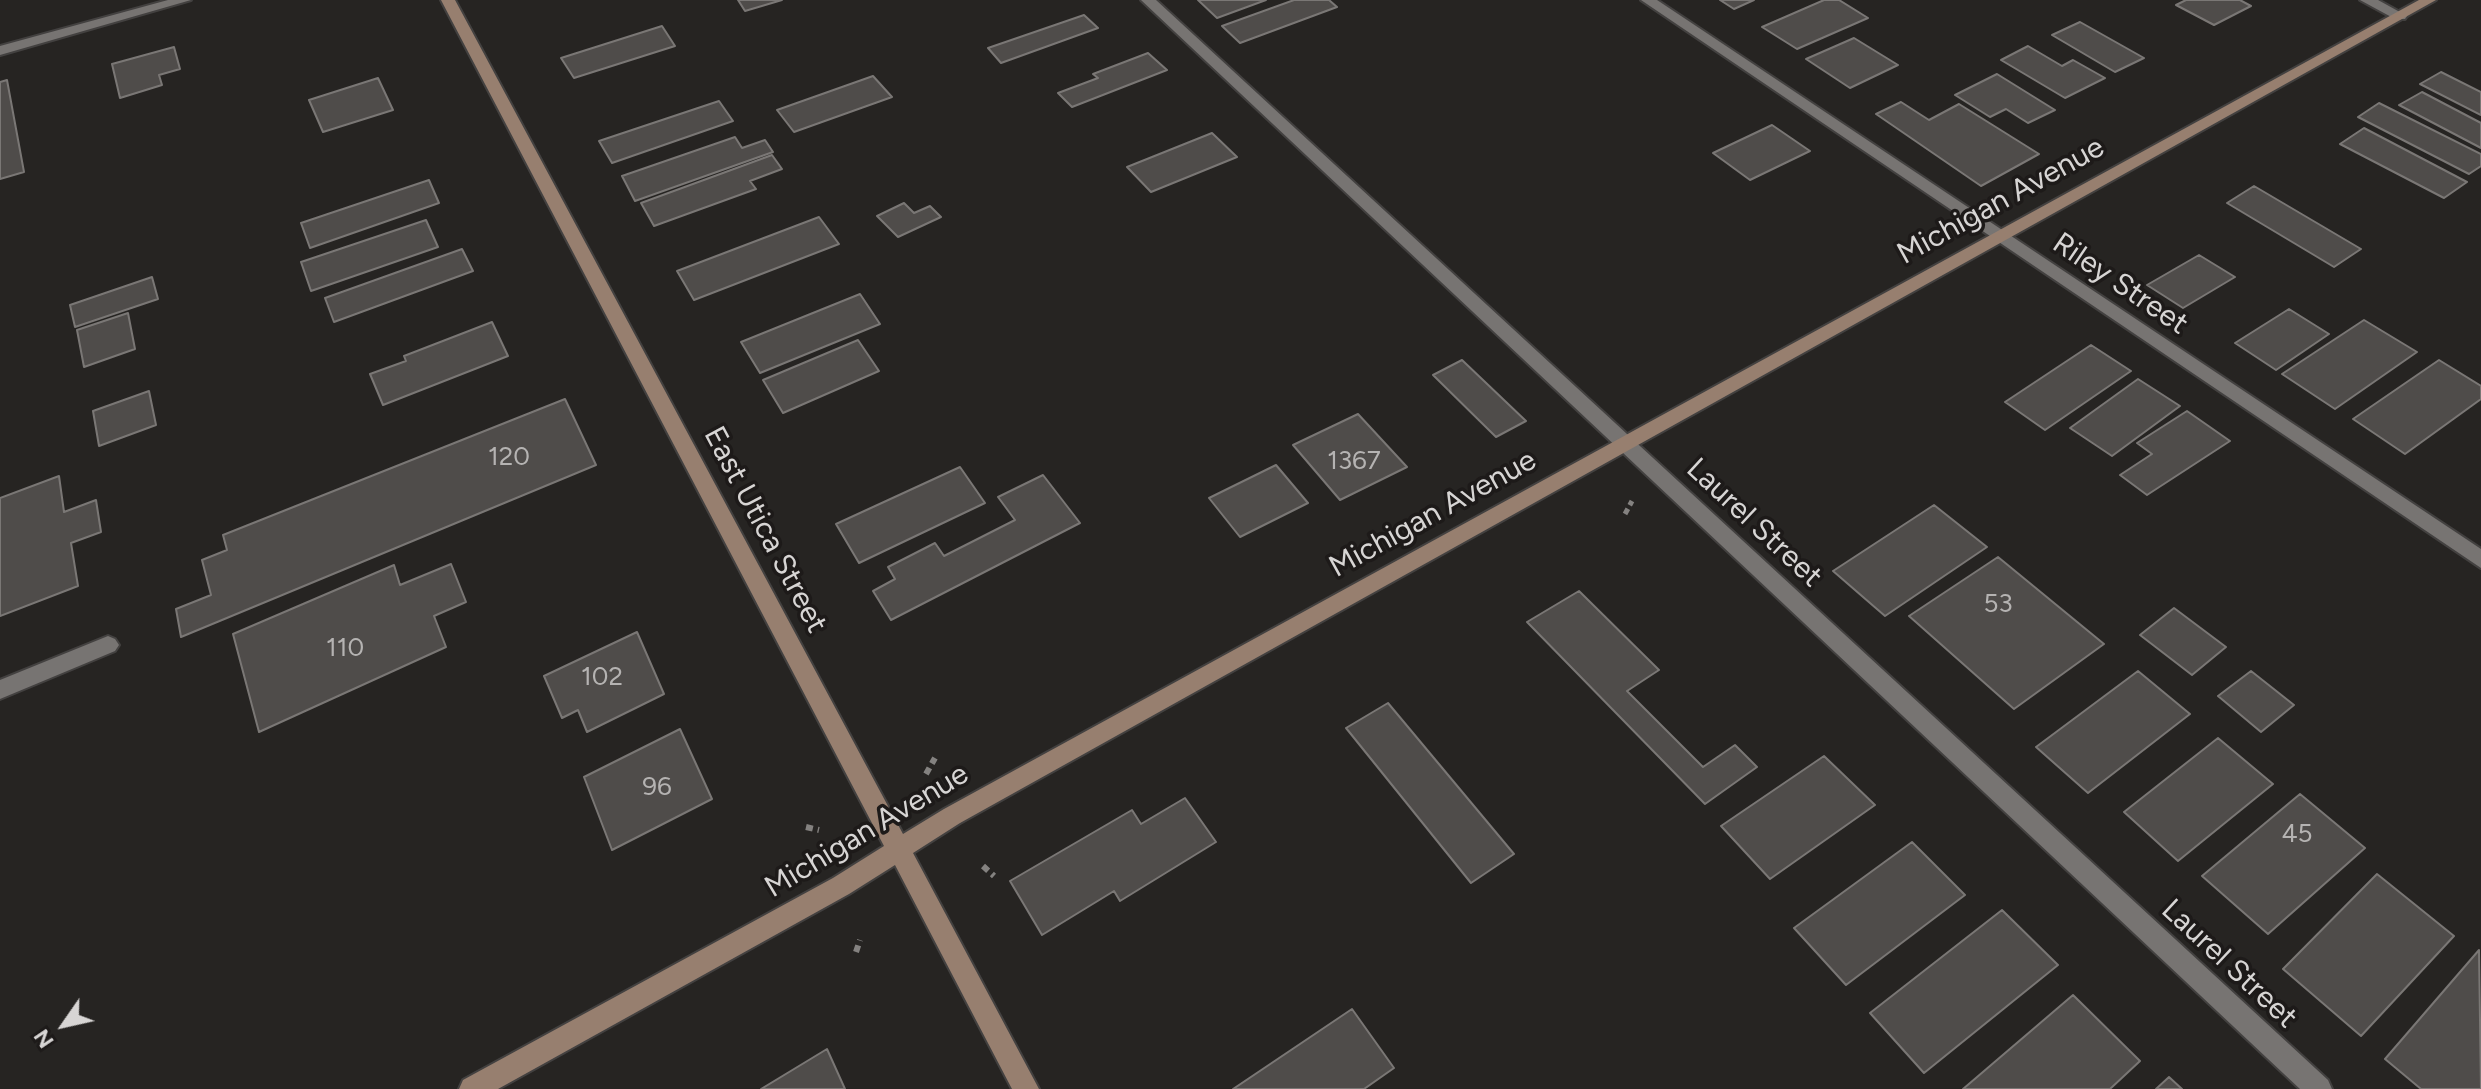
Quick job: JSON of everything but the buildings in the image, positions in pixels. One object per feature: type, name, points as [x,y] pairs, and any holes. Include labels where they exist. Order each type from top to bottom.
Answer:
[{"type":"street","points":[[0,51],[184,0]]},
{"type":"street","name":"East Utica Street","points":[[448,0],[1026,1089]]},
{"type":"street","name":"Laurel Street","points":[[1148,0],[2319,1089]]},
{"type":"street","name":"Riley Street","points":[[1648,0],[2481,560]]},
{"type":"street","points":[[2367,0],[2400,16]]},
{"type":"street","name":"Michigan Avenue","points":[[472,1089],[841,886],[952,816],[2429,0]]},
{"type":"street","points":[[0,690],[108,645]]},
{"type":"path","points":[[1625,514],[1632,501]]},
{"type":"path","points":[[926,774],[935,758]]},
{"type":"path","points":[[806,827],[819,830]]},
{"type":"path","points":[[983,866],[994,876]]},
{"type":"path","points":[[856,952],[860,940]]}]
